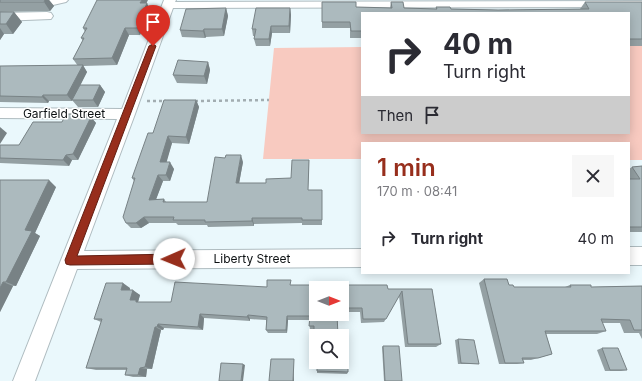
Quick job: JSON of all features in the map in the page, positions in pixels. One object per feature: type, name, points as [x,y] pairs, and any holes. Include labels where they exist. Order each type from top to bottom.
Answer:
[{"type":"street","points":[[0,3],[53,2],[62,0]]},
{"type":"street","points":[[24,381],[169,2],[642,4]]},
{"type":"street","points":[[0,17],[47,16]]},
{"type":"street","name":"Garfield Street","points":[[0,113],[130,107]]},
{"type":"street","points":[[630,256],[642,256]]},
{"type":"street","name":"Liberty Street","points":[[70,260],[361,258]]},
{"type":"path","points":[[193,101],[269,100]]},
{"type":"path","points":[[130,107],[170,101]]},
{"type":"shaded area","points":[[630,46],[642,46],[642,160],[630,160],[630,142],[361,142],[361,159],[263,159],[274,48],[361,47],[361,134],[630,134]]},
{"type":"building","points":[[0,0],[45,0],[44,2],[0,2]]},
{"type":"building","points":[[97,0],[142,0],[140,3],[147,3],[137,28],[125,28],[112,58],[73,59],[84,38],[81,38],[87,28],[83,28]]},
{"type":"building","points":[[322,2],[356,2],[356,7],[392,8],[391,2],[403,2],[404,8],[437,9],[436,7],[450,7],[451,9],[498,10],[589,9],[585,2],[642,2],[642,39],[630,39],[630,12],[361,12],[361,31],[351,31],[350,22],[322,22]]},
{"type":"building","points":[[226,8],[222,29],[204,29],[203,31],[180,30],[186,9]]},
{"type":"building","points":[[256,8],[290,8],[289,26],[271,26],[269,39],[254,39],[256,29],[252,29]]},
{"type":"building","points":[[0,12],[14,12],[6,24],[0,24]]},
{"type":"building","points":[[178,60],[208,62],[204,76],[173,75]]},
{"type":"building","points":[[83,65],[67,95],[43,95],[42,97],[0,96],[0,66]]},
{"type":"building","points":[[80,85],[100,85],[93,100],[72,100]]},
{"type":"building","points":[[164,100],[196,100],[186,137],[168,136],[160,162],[170,162],[166,175],[158,175],[149,200],[164,199],[163,202],[207,202],[215,157],[225,158],[226,155],[241,155],[236,183],[266,183],[266,179],[291,178],[292,160],[309,160],[308,190],[322,190],[322,220],[302,220],[302,218],[252,218],[252,221],[205,222],[205,220],[173,220],[174,217],[144,217],[136,223],[126,223],[123,217],[135,178],[132,178],[148,133],[153,133]]},
{"type":"building","points":[[66,114],[88,114],[86,117],[91,117],[73,154],[66,155],[63,160],[0,158],[0,145],[19,145],[33,122],[62,122]]},
{"type":"building","points":[[642,166],[642,227],[630,227],[630,179],[640,179],[632,167]]},
{"type":"building","points":[[0,180],[49,180],[25,230],[32,231],[6,282],[3,282],[0,288]]},
{"type":"building","points":[[484,279],[507,279],[509,285],[513,285],[514,287],[571,287],[570,285],[591,285],[591,287],[642,286],[642,330],[634,330],[630,320],[601,319],[606,331],[545,331],[552,354],[538,358],[522,358],[524,363],[505,363]]},
{"type":"building","points":[[267,280],[291,280],[290,285],[309,285],[309,316],[287,316],[286,330],[266,330],[267,317],[200,314],[198,327],[158,324],[157,327],[155,327],[145,367],[140,368],[138,375],[125,375],[127,368],[86,368],[102,319],[94,319],[106,283],[123,283],[121,290],[133,290],[130,300],[136,300],[136,302],[171,302],[175,282],[267,287]]},
{"type":"building","points":[[349,285],[387,285],[388,289],[432,289],[441,344],[408,344],[402,291],[386,319],[363,319],[362,308],[349,308]]},
{"type":"building","points":[[310,321],[337,321],[338,329],[314,329],[314,326],[309,326]]},
{"type":"building","points":[[458,339],[474,340],[479,364],[461,363]]},
{"type":"building","points":[[383,346],[399,346],[402,381],[385,381]]},
{"type":"building","points":[[602,348],[618,348],[627,370],[610,370]]},
{"type":"building","points":[[271,359],[294,359],[293,381],[269,381]]},
{"type":"building","points":[[221,363],[243,364],[241,381],[219,381]]},
{"type":"building","points":[[317,369],[348,369],[348,372],[317,371]]},
{"type":"route","points":[[153,46],[70,260],[174,259]]}]
